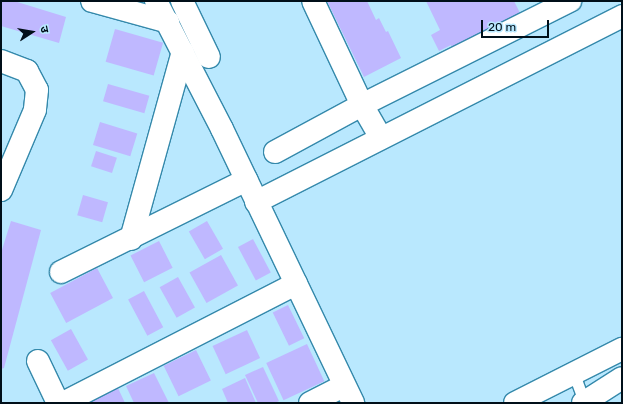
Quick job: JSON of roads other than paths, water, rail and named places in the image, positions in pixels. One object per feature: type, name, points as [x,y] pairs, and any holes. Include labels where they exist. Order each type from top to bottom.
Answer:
[{"type":"street","points":[[92,1],[168,22]]},
{"type":"street","points":[[156,1],[168,22],[246,180],[349,394],[310,403]]},
{"type":"street","points":[[182,1],[209,57]]},
{"type":"street","points":[[313,1],[362,105],[382,138]]},
{"type":"street","points":[[274,152],[362,105],[570,1]]},
{"type":"street","points":[[256,202],[622,16]]},
{"type":"street","points":[[131,239],[183,52]]},
{"type":"street","points":[[1,61],[27,71],[37,90],[35,110],[1,190]]},
{"type":"street","points":[[62,272],[131,239],[246,180]]},
{"type":"street","points":[[64,403],[296,284]]},
{"type":"street","points":[[515,403],[622,349]]},
{"type":"street","points":[[38,361],[58,403]]},
{"type":"street","points":[[584,403],[622,378]]},
{"type":"lane","points":[[574,374],[584,403]]}]
